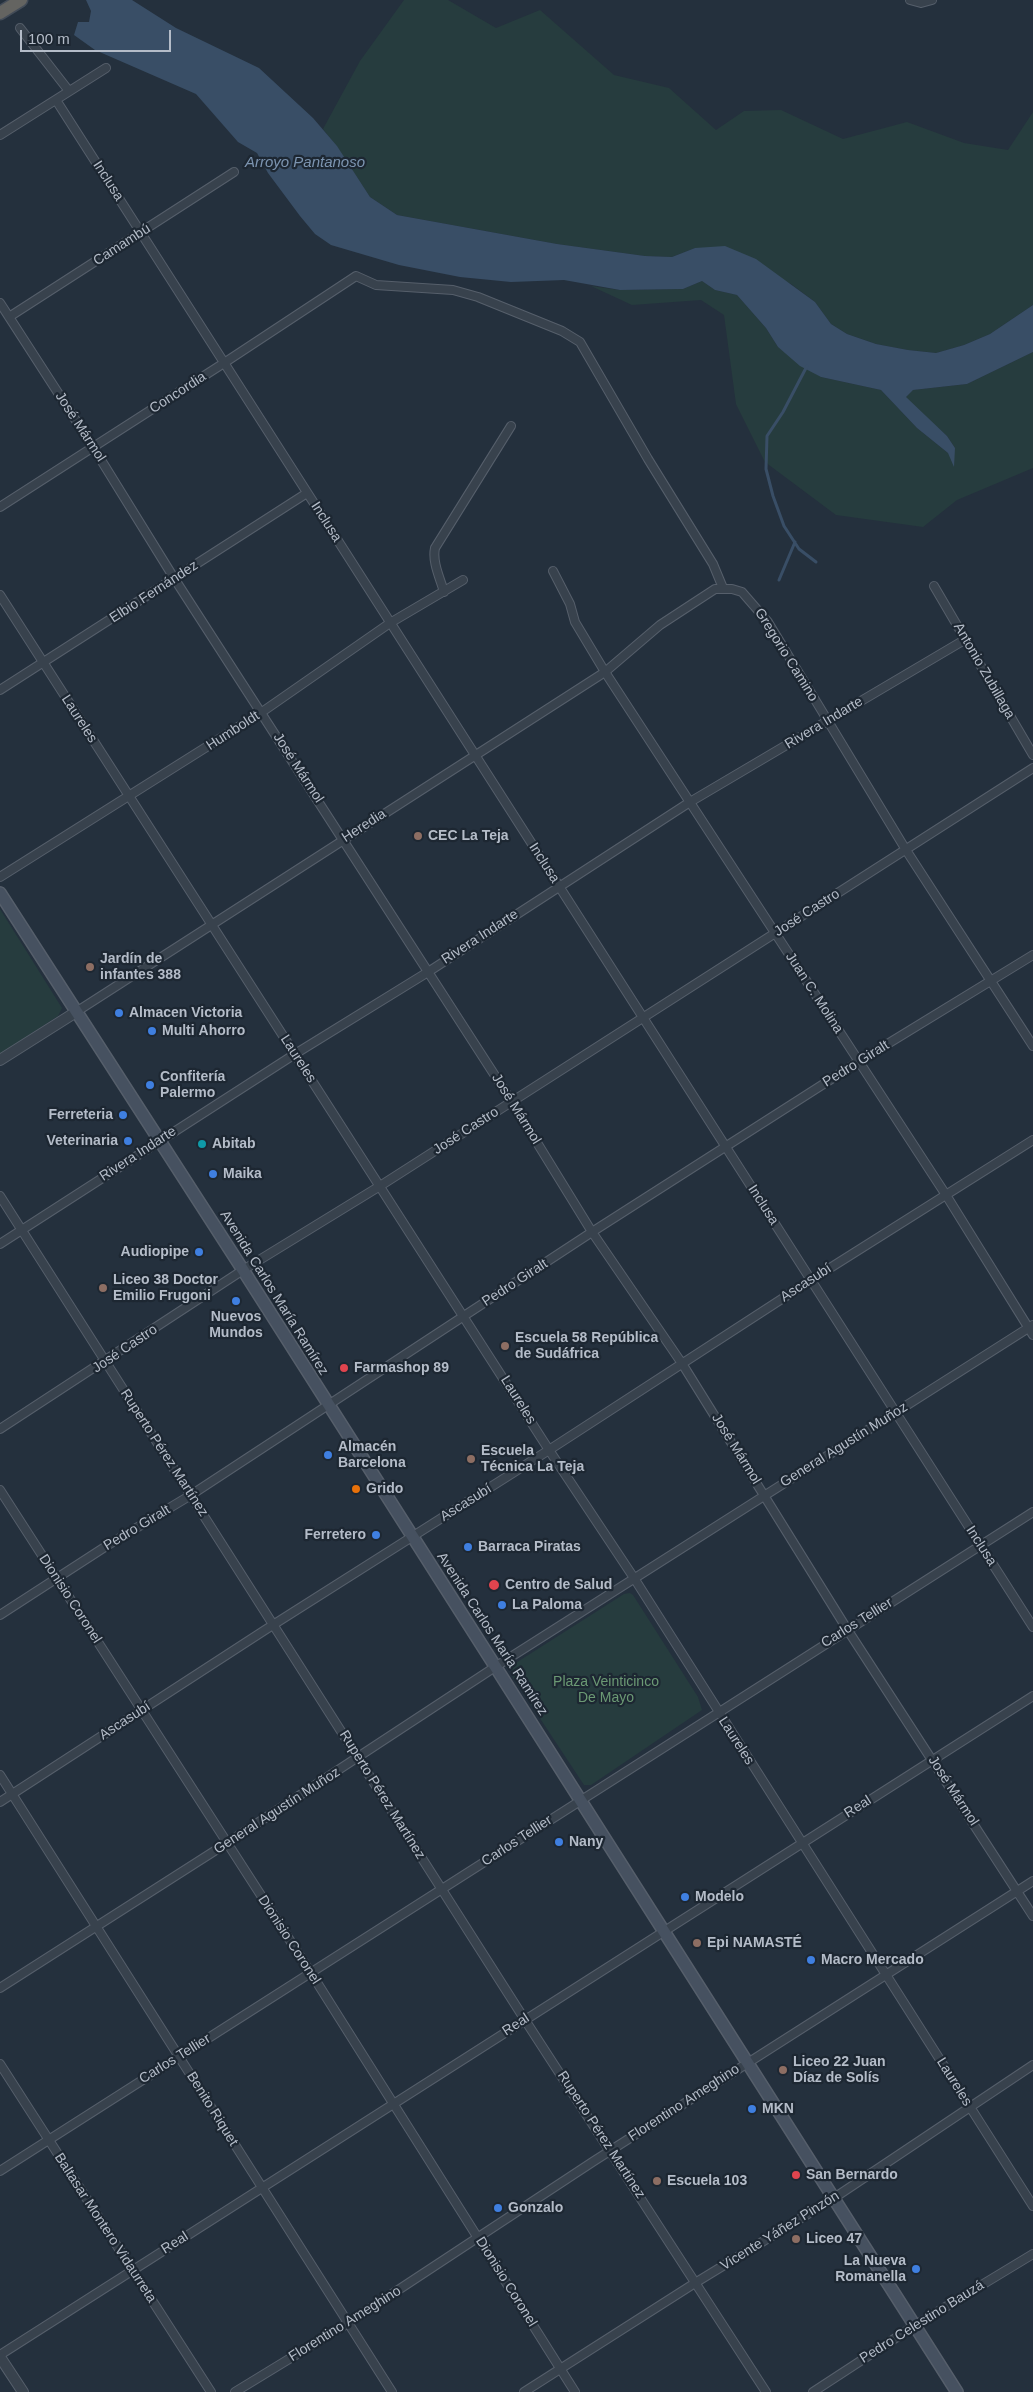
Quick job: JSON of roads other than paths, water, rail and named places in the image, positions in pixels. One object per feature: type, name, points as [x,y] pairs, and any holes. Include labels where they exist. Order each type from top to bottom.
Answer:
[{"type":"highway","points":[[0,13],[21,0]]},
{"type":"main road","name":"Avenida Carlos María Ramírez","points":[[0,893],[158,1141],[243,1270],[411,1537],[581,1800],[957,2392]]},
{"type":"street","points":[[910,0],[921,3],[931,1]]},
{"type":"street","points":[[20,28],[69,92]]},
{"type":"street","points":[[0,135],[106,68]]},
{"type":"street","name":"Inclusa","points":[[56,100],[1033,1627]]},
{"type":"street","name":"Camambú","points":[[9,317],[234,172]]},
{"type":"street","name":"Concordia","points":[[0,507],[356,276],[376,285],[435,288],[478,297],[562,331],[580,342],[648,459],[713,564],[722,588]]},
{"type":"street","name":"José Mármol","points":[[0,303],[93,447],[174,578],[512,1102],[592,1232],[682,1365],[847,1629],[1033,1916]]},
{"type":"street","points":[[444,592],[436,565],[435,548],[511,426]]},
{"type":"street","name":"Elbio Fernández","points":[[0,690],[307,493]]},
{"type":"street","name":"Juan C. Molina","points":[[553,571],[570,604],[575,622],[605,672],[1031,1326],[1033,1335]]},
{"type":"street","name":"Humboldt","points":[[0,877],[262,712],[390,623],[463,580]]},
{"type":"street","name":"Antonio Zubillaga","points":[[934,586],[1033,755]]},
{"type":"street","name":"Heredia","points":[[0,1060],[605,672],[660,625],[708,593],[722,588]]},
{"type":"street","name":"Gregorio Camino","points":[[722,588],[738,590],[746,595],[768,622],[906,850],[1033,1046]]},
{"type":"street","name":"Laureles","points":[[0,595],[465,1316],[549,1450],[634,1578],[1033,2206]]},
{"type":"street","name":"Rivera Indarte","points":[[0,1244],[158,1141],[428,972],[690,802],[966,639]]},
{"type":"street","name":"José Castro","points":[[0,1429],[243,1270],[380,1186],[1033,768]]},
{"type":"street","name":"Pedro Giralt","points":[[0,1615],[56,1578],[191,1495],[592,1232],[858,1062],[1033,955]]},
{"type":"street","name":"Ascasubí","points":[[0,1802],[273,1624],[1033,1140]]},
{"type":"street","name":"Ruperto Pérez Martínez","points":[[0,1196],[525,2020],[766,2392]]},
{"type":"street","name":"General Agustín Muñoz","points":[[0,1988],[358,1758],[495,1666],[1031,1326]]},
{"type":"street","name":"Dionisio Coronel","points":[[0,1490],[311,1973],[575,2392]]},
{"type":"street","name":"Carlos Tellier","points":[[0,2171],[1033,1512]]},
{"type":"street","name":"Real","points":[[0,2356],[1033,1696]]},
{"type":"street","name":"Benito Riquet","points":[[0,1775],[392,2392]]},
{"type":"street","name":"Florentino Ameghino","points":[[235,2392],[348,2323],[611,2150],[1033,1881]]},
{"type":"street","name":"Baltasar Montero Vidaurreta","points":[[0,2064],[211,2392]]},
{"type":"street","name":"Vicente Yáñez Pinzón","points":[[524,2392],[695,2283],[834,2198],[1033,2065]]},
{"type":"street","name":"Pedro Celestino Bauzá","points":[[813,2392],[914,2326],[1033,2254]]},
{"type":"street","points":[[0,2356],[22,2392]]},
{"type":"water","name":"Arroyo Pantanoso","points":[[86,0],[132,0],[176,28],[259,68],[313,118],[337,146],[370,197],[397,215],[557,244],[645,256],[672,257],[695,248],[725,246],[756,259],[815,302],[831,324],[847,334],[876,344],[908,350],[936,353],[964,345],[990,334],[1033,305],[1033,352],[967,384],[913,390],[906,397],[947,436],[955,448],[954,467],[948,453],[917,428],[881,390],[821,377],[800,366],[778,347],[766,328],[737,295],[715,290],[702,281],[683,289],[620,290],[564,280],[511,282],[460,277],[399,265],[331,245],[315,234],[300,216],[268,173],[257,153],[238,142],[196,94],[95,50],[74,35],[78,22],[89,22],[91,11]]},
{"type":"waterway","points":[[807,366],[783,412],[767,436],[766,469],[784,526],[799,549],[816,562]]},
{"type":"waterway","points":[[779,580],[795,542]]},
{"type":"place","name":"CEC La Teja","points":[[418,836]]},
{"type":"place","name":"Jardín de infantes 388","points":[[90,967]]},
{"type":"place","name":"Almacen Victoria","points":[[119,1013]]},
{"type":"place","name":"Multi Ahorro","points":[[152,1031]]},
{"type":"place","name":"Confitería Palermo","points":[[150,1085]]},
{"type":"place","name":"Ferreteria","points":[[123,1115]]},
{"type":"place","name":"Veterinaria","points":[[128,1141]]},
{"type":"place","name":"Abitab","points":[[202,1144]]},
{"type":"place","name":"Maika","points":[[213,1174]]},
{"type":"place","name":"Audiopipe","points":[[199,1252]]},
{"type":"place","name":"Liceo 38 Doctor Emilio Frugoni","points":[[103,1288]]},
{"type":"place","name":"Nuevos Mundos","points":[[236,1301]]},
{"type":"place","name":"Escuela 58 República de Sudáfrica","points":[[505,1346]]},
{"type":"place","name":"Farmashop 89","points":[[344,1368]]},
{"type":"place","name":"Almacén Barcelona","points":[[328,1455]]},
{"type":"place","name":"Escuela Técnica La Teja","points":[[471,1459]]},
{"type":"place","name":"Grido","points":[[356,1489]]},
{"type":"place","name":"Ferretero","points":[[376,1535]]},
{"type":"place","name":"Barraca Piratas","points":[[468,1547]]},
{"type":"place","name":"Centro de Salud","points":[[494,1585]]},
{"type":"place","name":"La Paloma","points":[[502,1605]]},
{"type":"place","name":"Nany","points":[[559,1842]]},
{"type":"place","name":"Modelo","points":[[685,1897]]},
{"type":"place","name":"Epi NAMASTÉ","points":[[697,1943]]},
{"type":"place","name":"Macro Mercado","points":[[811,1960]]},
{"type":"place","name":"Liceo 22 Juan Díaz de Solís","points":[[783,2070]]},
{"type":"place","name":"MKN","points":[[752,2109]]},
{"type":"place","name":"San Bernardo","points":[[796,2175]]},
{"type":"place","name":"Escuela 103","points":[[657,2181]]},
{"type":"place","name":"Gonzalo","points":[[498,2208]]},
{"type":"place","name":"Liceo 47","points":[[796,2239]]},
{"type":"place","name":"La Nueva Romanella","points":[[916,2269]]},
{"type":"park label","name":"Plaza Veinticinco De Mayo","points":[[606,1690]]}]
